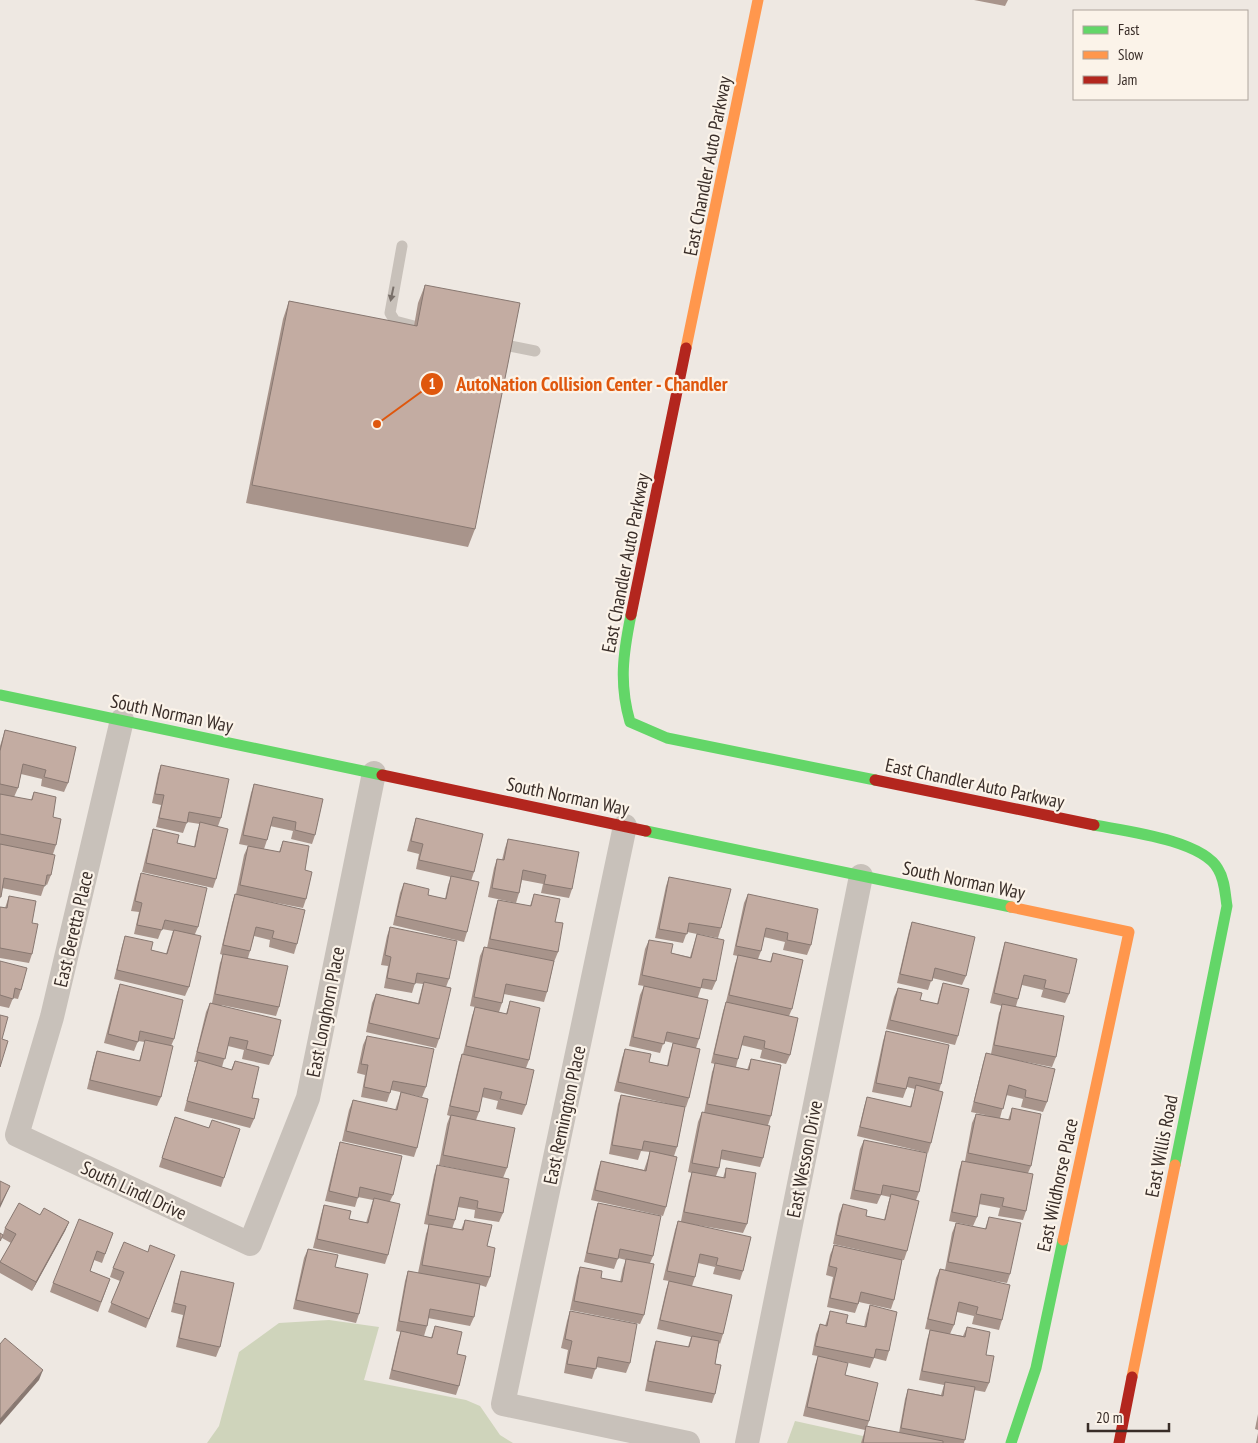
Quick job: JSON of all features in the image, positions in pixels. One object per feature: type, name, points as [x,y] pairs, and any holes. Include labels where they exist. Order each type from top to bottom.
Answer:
[{"type":"street","name":"East Chandler Auto Parkway","points":[[758,0],[623,655],[623,698],[630,722],[667,738],[1173,842],[1212,858]]},
{"type":"street","name":"South Norman Way","points":[[0,695],[1129,932]]},
{"type":"street","name":"East Beretta Place","points":[[17,1135],[52,1017],[122,720]]},
{"type":"street","name":"East Longhorn Place","points":[[250,1244],[308,1098],[374,773]]},
{"type":"street","name":"East Remington Place","points":[[625,826],[502,1404],[688,1443]]},
{"type":"street","name":"East Willis Road","points":[[1119,1443],[1227,906],[1224,881],[1212,858]]},
{"type":"street","name":"East Wesson Drive","points":[[747,1443],[861,876]]},
{"type":"street","name":"East Wildhorse Place","points":[[1010,1443],[1036,1368],[1129,932]]},
{"type":"street","name":"South Lindl Drive","points":[[17,1135],[250,1244]]},
{"type":"lane","points":[[402,246],[390,314],[395,321],[414,326]]},
{"type":"lane","points":[[510,346],[535,351]]},
{"type":"green space","points":[[329,1320],[379,1327],[364,1380],[466,1400],[480,1406],[500,1435],[513,1443],[207,1443],[219,1426],[239,1352],[279,1323]]},
{"type":"green space","points":[[795,1421],[863,1436],[862,1443],[787,1443]]},
{"type":"building","points":[[425,285],[520,303],[475,529],[252,485],[289,301],[417,326]]},
{"type":"building","points":[[5,730],[76,747],[68,783],[44,777],[46,770],[23,764],[18,788],[0,784],[0,751]]},
{"type":"building","points":[[161,765],[229,779],[221,818],[189,812],[187,823],[159,818],[164,795],[155,794]]},
{"type":"building","points":[[254,784],[323,799],[315,835],[295,830],[296,822],[273,817],[267,840],[243,835]]},
{"type":"building","points":[[34,792],[56,797],[53,817],[61,819],[56,845],[0,834],[0,794],[32,800]]},
{"type":"building","points":[[416,818],[483,834],[474,872],[419,860],[423,844],[411,841]]},
{"type":"building","points":[[200,822],[228,829],[216,879],[146,863],[153,829],[179,835],[177,843],[195,847]]},
{"type":"building","points":[[508,839],[579,852],[572,889],[544,884],[546,875],[523,870],[519,893],[492,888],[497,859],[504,860]]},
{"type":"building","points":[[283,841],[309,846],[305,870],[312,872],[306,899],[240,885],[248,846],[280,852]]},
{"type":"building","points":[[0,844],[55,855],[51,875],[47,875],[45,886],[4,878],[0,897]]},
{"type":"building","points":[[141,873],[207,888],[198,927],[165,920],[162,930],[137,925],[142,903],[135,901]]},
{"type":"building","points":[[451,876],[479,882],[467,932],[396,916],[404,883],[429,889],[428,895],[446,899]]},
{"type":"building","points":[[669,877],[731,889],[721,928],[689,923],[687,934],[659,929]]},
{"type":"building","points":[[235,894],[305,910],[297,944],[272,938],[274,931],[256,927],[250,951],[223,945]]},
{"type":"building","points":[[534,894],[560,899],[555,922],[563,923],[558,952],[490,939],[498,900],[531,906]]},
{"type":"building","points":[[748,894],[818,909],[811,945],[787,940],[788,933],[766,928],[761,951],[736,946]]},
{"type":"building","points":[[9,896],[36,901],[32,923],[38,924],[32,954],[0,948],[0,907],[7,908]]},
{"type":"building","points":[[912,922],[975,937],[966,976],[935,968],[932,981],[900,974]]},
{"type":"building","points":[[390,927],[457,941],[449,979],[417,973],[415,984],[387,978],[391,957],[385,955]]},
{"type":"building","points":[[174,930],[201,936],[189,987],[117,970],[125,936],[153,942],[151,950],[167,954]]},
{"type":"building","points":[[697,934],[724,940],[716,981],[703,979],[701,988],[642,975],[649,940],[673,944],[671,953],[691,958]]},
{"type":"building","points":[[1005,942],[1077,959],[1069,994],[1044,988],[1046,980],[1024,975],[1018,999],[994,993]]},
{"type":"building","points":[[484,947],[554,961],[547,992],[506,984],[502,1003],[474,997]]},
{"type":"building","points":[[773,953],[803,960],[792,1009],[729,995],[738,955],[771,962]]},
{"type":"building","points":[[223,954],[288,966],[279,1007],[215,994]]},
{"type":"building","points":[[0,961],[27,968],[21,990],[15,988],[13,999],[0,995]]},
{"type":"building","points":[[424,982],[451,988],[439,1039],[369,1023],[376,994],[419,1004]]},
{"type":"building","points":[[943,983],[969,989],[958,1036],[890,1020],[898,988],[922,993],[920,1000],[938,1004]]},
{"type":"building","points":[[120,984],[183,1000],[174,1039],[140,1031],[138,1042],[108,1034]]},
{"type":"building","points":[[644,986],[708,1000],[699,1039],[667,1032],[664,1044],[633,1037]]},
{"type":"building","points":[[510,1001],[540,1008],[529,1060],[466,1046],[475,1007],[507,1014]]},
{"type":"building","points":[[726,1002],[798,1018],[790,1055],[764,1048],[765,1041],[744,1036],[738,1059],[714,1054]]},
{"type":"building","points":[[210,1003],[281,1020],[273,1056],[246,1049],[248,1041],[230,1037],[225,1059],[197,1052]]},
{"type":"building","points":[[1002,1004],[1064,1016],[1056,1057],[994,1045]]},
{"type":"building","points":[[0,1015],[8,1017],[2,1039],[8,1041],[0,1067]]},
{"type":"building","points":[[886,1031],[949,1045],[941,1084],[909,1077],[906,1089],[876,1083]]},
{"type":"building","points":[[367,1036],[434,1049],[426,1087],[393,1081],[390,1093],[364,1087],[368,1065],[361,1064]]},
{"type":"building","points":[[145,1040],[173,1046],[161,1097],[90,1080],[97,1051],[140,1061]]},
{"type":"building","points":[[673,1043],[700,1049],[689,1098],[618,1082],[625,1049],[651,1054],[649,1062],[668,1066]]},
{"type":"building","points":[[986,1053],[1055,1069],[1047,1102],[1025,1097],[1026,1090],[1009,1085],[1003,1109],[974,1102]]},
{"type":"building","points":[[462,1054],[534,1070],[526,1105],[500,1099],[502,1092],[484,1088],[479,1112],[450,1106]]},
{"type":"building","points":[[751,1059],[781,1065],[771,1116],[707,1104],[715,1063],[749,1070]]},
{"type":"building","points":[[198,1060],[232,1070],[235,1061],[259,1067],[252,1098],[259,1099],[254,1119],[187,1101]]},
{"type":"building","points":[[916,1085],[943,1092],[931,1143],[860,1127],[867,1097],[911,1107]]},
{"type":"building","points":[[401,1092],[428,1099],[417,1148],[346,1131],[353,1100],[397,1110]]},
{"type":"building","points":[[621,1095],[685,1107],[677,1147],[644,1141],[642,1150],[612,1145]]},
{"type":"building","points":[[1012,1108],[1041,1114],[1031,1166],[968,1153],[976,1114],[1010,1120]]},
{"type":"building","points":[[702,1112],[770,1126],[763,1158],[722,1150],[719,1168],[692,1163]]},
{"type":"building","points":[[451,1115],[515,1128],[507,1168],[443,1155]]},
{"type":"building","points":[[175,1117],[209,1128],[212,1120],[240,1129],[224,1178],[162,1158]]},
{"type":"building","points":[[864,1140],[927,1153],[919,1192],[883,1185],[881,1195],[854,1190]]},
{"type":"building","points":[[340,1142],[402,1156],[393,1195],[360,1187],[358,1198],[329,1191]]},
{"type":"building","points":[[650,1151],[677,1157],[666,1207],[595,1190],[601,1161],[646,1171]]},
{"type":"building","points":[[962,1161],[1033,1174],[1026,1211],[1002,1206],[1004,1198],[981,1194],[977,1217],[952,1212]]},
{"type":"building","points":[[437,1165],[509,1179],[503,1213],[477,1208],[478,1201],[460,1197],[455,1220],[428,1215]]},
{"type":"building","points":[[726,1168],[756,1173],[747,1224],[684,1212],[692,1172],[725,1178]]},
{"type":"building","points":[[0,1181],[10,1186],[0,1205]]},
{"type":"building","points":[[891,1194],[919,1201],[907,1251],[836,1235],[843,1204],[867,1210],[866,1216],[885,1220]]},
{"type":"building","points":[[374,1198],[400,1204],[388,1255],[317,1239],[324,1205],[351,1211],[349,1219],[368,1223]]},
{"type":"building","points":[[19,1203],[40,1215],[44,1208],[69,1222],[36,1282],[0,1262],[16,1234],[5,1228]]},
{"type":"building","points":[[598,1203],[661,1216],[653,1256],[620,1249],[618,1259],[587,1253]]},
{"type":"building","points":[[989,1217],[1021,1223],[1010,1274],[948,1262],[956,1223],[986,1229]]},
{"type":"building","points":[[79,1219],[113,1233],[105,1254],[97,1251],[90,1271],[110,1279],[101,1302],[53,1283]]},
{"type":"building","points":[[465,1220],[492,1225],[487,1246],[495,1248],[490,1277],[422,1265],[429,1224],[463,1230]]},
{"type":"building","points":[[678,1221],[751,1237],[743,1271],[716,1265],[718,1258],[700,1254],[695,1277],[667,1271]]},
{"type":"building","points":[[124,1242],[148,1252],[150,1245],[175,1255],[149,1319],[111,1303],[124,1272],[113,1268]]},
{"type":"building","points":[[834,1245],[902,1260],[894,1300],[861,1292],[858,1304],[830,1298],[837,1268],[829,1266]]},
{"type":"building","points":[[308,1249],[338,1255],[335,1267],[368,1274],[359,1314],[296,1300]]},
{"type":"building","points":[[626,1259],[654,1264],[644,1315],[574,1301],[580,1267],[602,1271],[601,1278],[622,1282]]},
{"type":"building","points":[[940,1269],[1010,1285],[1002,1320],[976,1314],[978,1307],[959,1302],[954,1325],[928,1319]]},
{"type":"building","points":[[181,1271],[234,1283],[220,1347],[179,1338],[186,1306],[174,1303]]},
{"type":"building","points":[[408,1271],[480,1284],[474,1317],[430,1309],[427,1326],[399,1321]]},
{"type":"building","points":[[669,1281],[732,1295],[723,1334],[660,1320]]},
{"type":"building","points":[[870,1305],[897,1312],[889,1351],[876,1349],[874,1358],[815,1346],[820,1324],[827,1326],[830,1311],[848,1315],[846,1323],[866,1327]]},
{"type":"building","points":[[570,1311],[637,1324],[630,1363],[598,1357],[596,1369],[567,1364],[572,1341],[565,1339]]},
{"type":"building","points":[[435,1326],[462,1332],[457,1354],[466,1356],[459,1386],[392,1370],[401,1331],[432,1338]]},
{"type":"building","points":[[967,1327],[990,1332],[986,1355],[994,1356],[989,1383],[922,1371],[930,1330],[965,1337]]},
{"type":"building","points":[[692,1336],[719,1341],[715,1364],[721,1365],[715,1394],[648,1381],[656,1341],[689,1347]]},
{"type":"building","points":[[5,1338],[43,1370],[0,1419],[0,1344]]},
{"type":"building","points":[[818,1356],[848,1363],[845,1375],[878,1383],[869,1421],[807,1407]]},
{"type":"building","points":[[945,1382],[975,1387],[965,1440],[901,1428],[908,1389],[943,1396]]},
{"type":"building","points":[[866,1426],[943,1441],[943,1443],[863,1443]]},
{"type":"traffic: fast","points":[[631,615],[623,669],[624,695],[630,722],[667,738],[875,780]]},
{"type":"traffic: fast","points":[[0,695],[382,775]]},
{"type":"traffic: fast","points":[[1094,825],[1162,838],[1196,851],[1209,859],[1218,869],[1223,882],[1227,906],[1175,1165]]},
{"type":"traffic: fast","points":[[646,831],[1011,907]]},
{"type":"traffic: fast","points":[[1011,1443],[1036,1368],[1063,1240]]},
{"type":"traffic: slow","points":[[686,348],[758,0]]},
{"type":"traffic: slow","points":[[1011,907],[1129,932],[1063,1240]]},
{"type":"traffic: slow","points":[[1132,1377],[1175,1165]]},
{"type":"traffic: jam","points":[[631,615],[686,348]]},
{"type":"traffic: jam","points":[[382,775],[646,831]]},
{"type":"traffic: jam","points":[[875,780],[1094,825]]},
{"type":"traffic: jam","points":[[1119,1443],[1132,1377]]},
{"type":"place","name":"AutoNation Collision Center - Chandler","points":[[377,424]]}]
